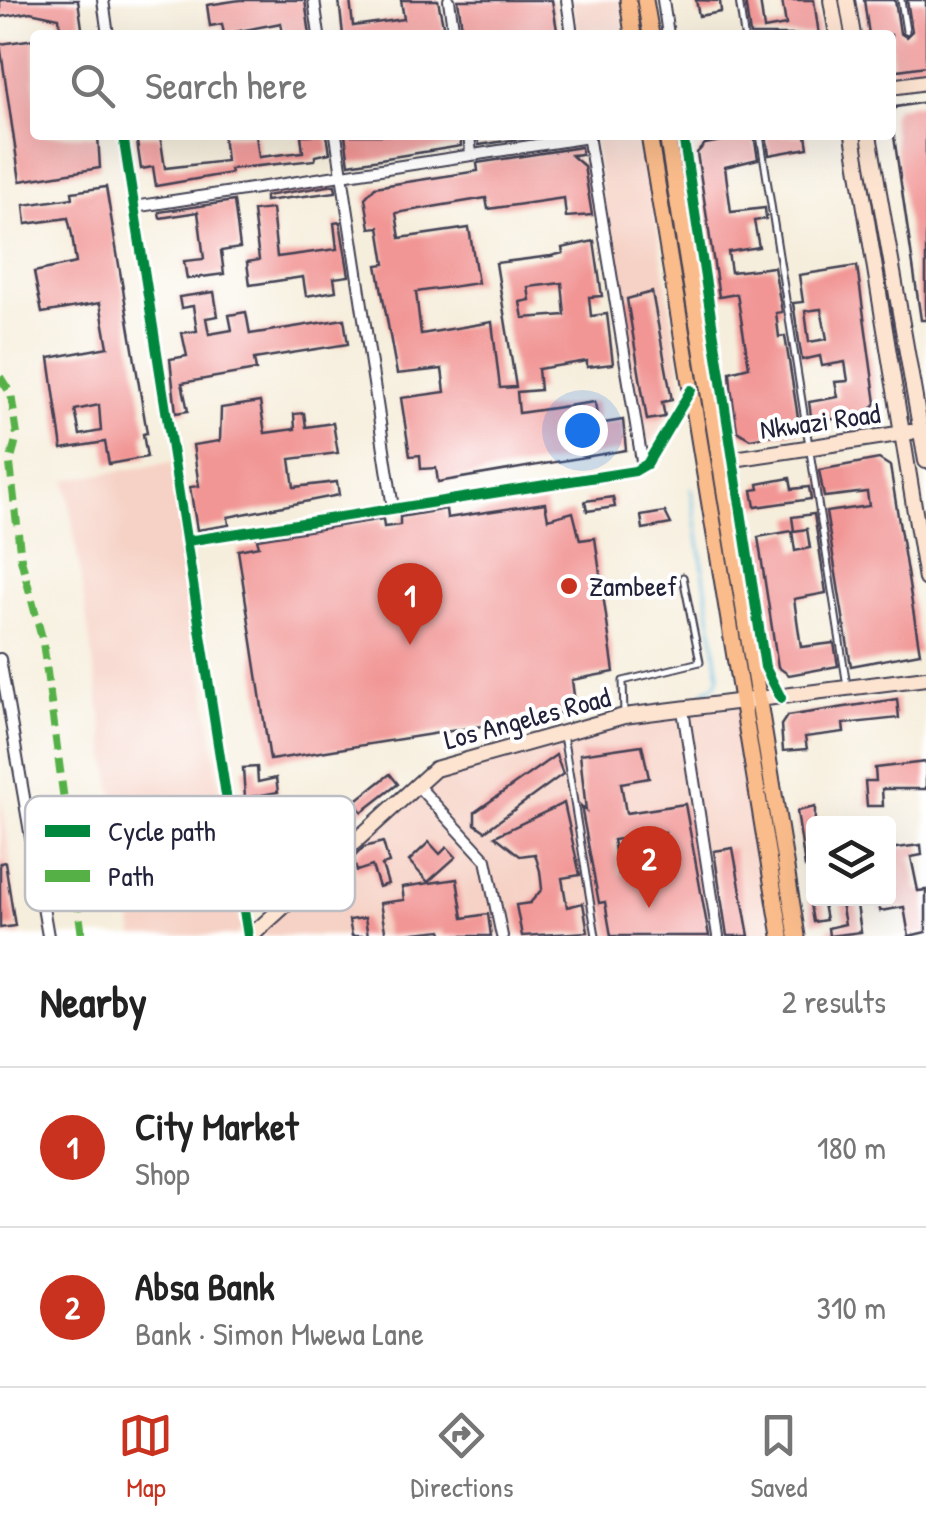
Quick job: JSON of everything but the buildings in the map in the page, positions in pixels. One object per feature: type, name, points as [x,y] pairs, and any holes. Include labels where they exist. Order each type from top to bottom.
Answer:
[{"type":"main road","points":[[628,0],[632,30]]},
{"type":"main road","points":[[645,0],[649,30]]},
{"type":"main road","points":[[831,0],[835,30]]},
{"type":"main road","points":[[847,0],[852,30]]},
{"type":"main road","points":[[896,87],[926,82]]},
{"type":"main road","points":[[649,140],[781,936]]},
{"type":"main road","points":[[667,140],[727,460],[797,936]]},
{"type":"main road","points":[[854,140],[926,579]]},
{"type":"main road","points":[[870,140],[924,429],[926,461]]},
{"type":"main road","name":"Nkwazi Road","points":[[727,460],[924,429]]},
{"type":"main road","name":"Los Angeles Road","points":[[355,840],[436,770],[563,732],[624,716],[926,678]]},
{"type":"main road","name":"Los Angeles Road","points":[[250,936],[277,911]]},
{"type":"street","points":[[102,0],[107,30]]},
{"type":"street","points":[[314,0],[319,30]]},
{"type":"street","points":[[450,0],[453,30]]},
{"type":"street","points":[[567,0],[571,30]]},
{"type":"street","points":[[663,0],[667,30]]},
{"type":"street","points":[[124,140],[228,796]]},
{"type":"street","points":[[337,140],[393,508]]},
{"type":"street","points":[[469,140],[471,154]]},
{"type":"street","points":[[134,207],[563,140]]},
{"type":"street","points":[[590,140],[642,467]]},
{"type":"street","points":[[684,140],[727,460],[765,667],[781,698]]},
{"type":"street","points":[[187,541],[642,467],[691,390]]},
{"type":"street","points":[[0,659],[25,803]]},
{"type":"street","points":[[683,710],[718,936]]},
{"type":"street","points":[[416,784],[486,860],[502,936]]},
{"type":"street","points":[[44,911],[48,936]]},
{"type":"street","points":[[246,911],[250,936]]},
{"type":"lane","points":[[739,0],[743,30]]},
{"type":"lane","points":[[901,0],[906,31]]},
{"type":"lane","points":[[761,140],[847,689]]},
{"type":"lane","points":[[624,716],[622,681],[700,662],[683,576]]},
{"type":"lane","points":[[563,732],[596,936]]},
{"type":"shaded area","points":[[572,0],[621,0],[625,30],[577,30]]},
{"type":"shaded area","points":[[857,0],[926,0],[926,73],[896,78],[896,30],[862,30]]},
{"type":"shaded area","points":[[594,140],[643,140],[682,384],[651,443],[640,440]]},
{"type":"shaded area","points":[[172,462],[221,796],[113,796],[66,480]]},
{"type":"shaded area","points":[[739,705],[773,936],[250,936],[278,911],[355,911],[355,842],[433,772],[618,718]]},
{"type":"shaded area","points":[[0,787],[21,936],[0,936]]},
{"type":"shaded area","points":[[130,911],[238,911],[241,930],[235,936],[134,936]]},
{"type":"waterway","points":[[691,488],[719,675],[716,684],[702,693]]},
{"type":"marked path","points":[[0,377],[11,394],[17,435],[10,464],[21,559],[43,642],[63,796]]},
{"type":"marked path","points":[[79,911],[82,936]]},
{"type":"cycle path","points":[[124,140],[226,796]]},
{"type":"cycle path","points":[[684,140],[765,667],[781,698]]},
{"type":"cycle path","points":[[187,541],[635,471],[647,464],[691,390]]},
{"type":"cycle path","points":[[244,911],[248,936]]},
{"type":"place","name":"Zambeef","points":[[569,586]]},
{"type":"place","name":"City Market","points":[[410,645]]},
{"type":"place","name":"Absa Bank","points":[[649,908]]}]
